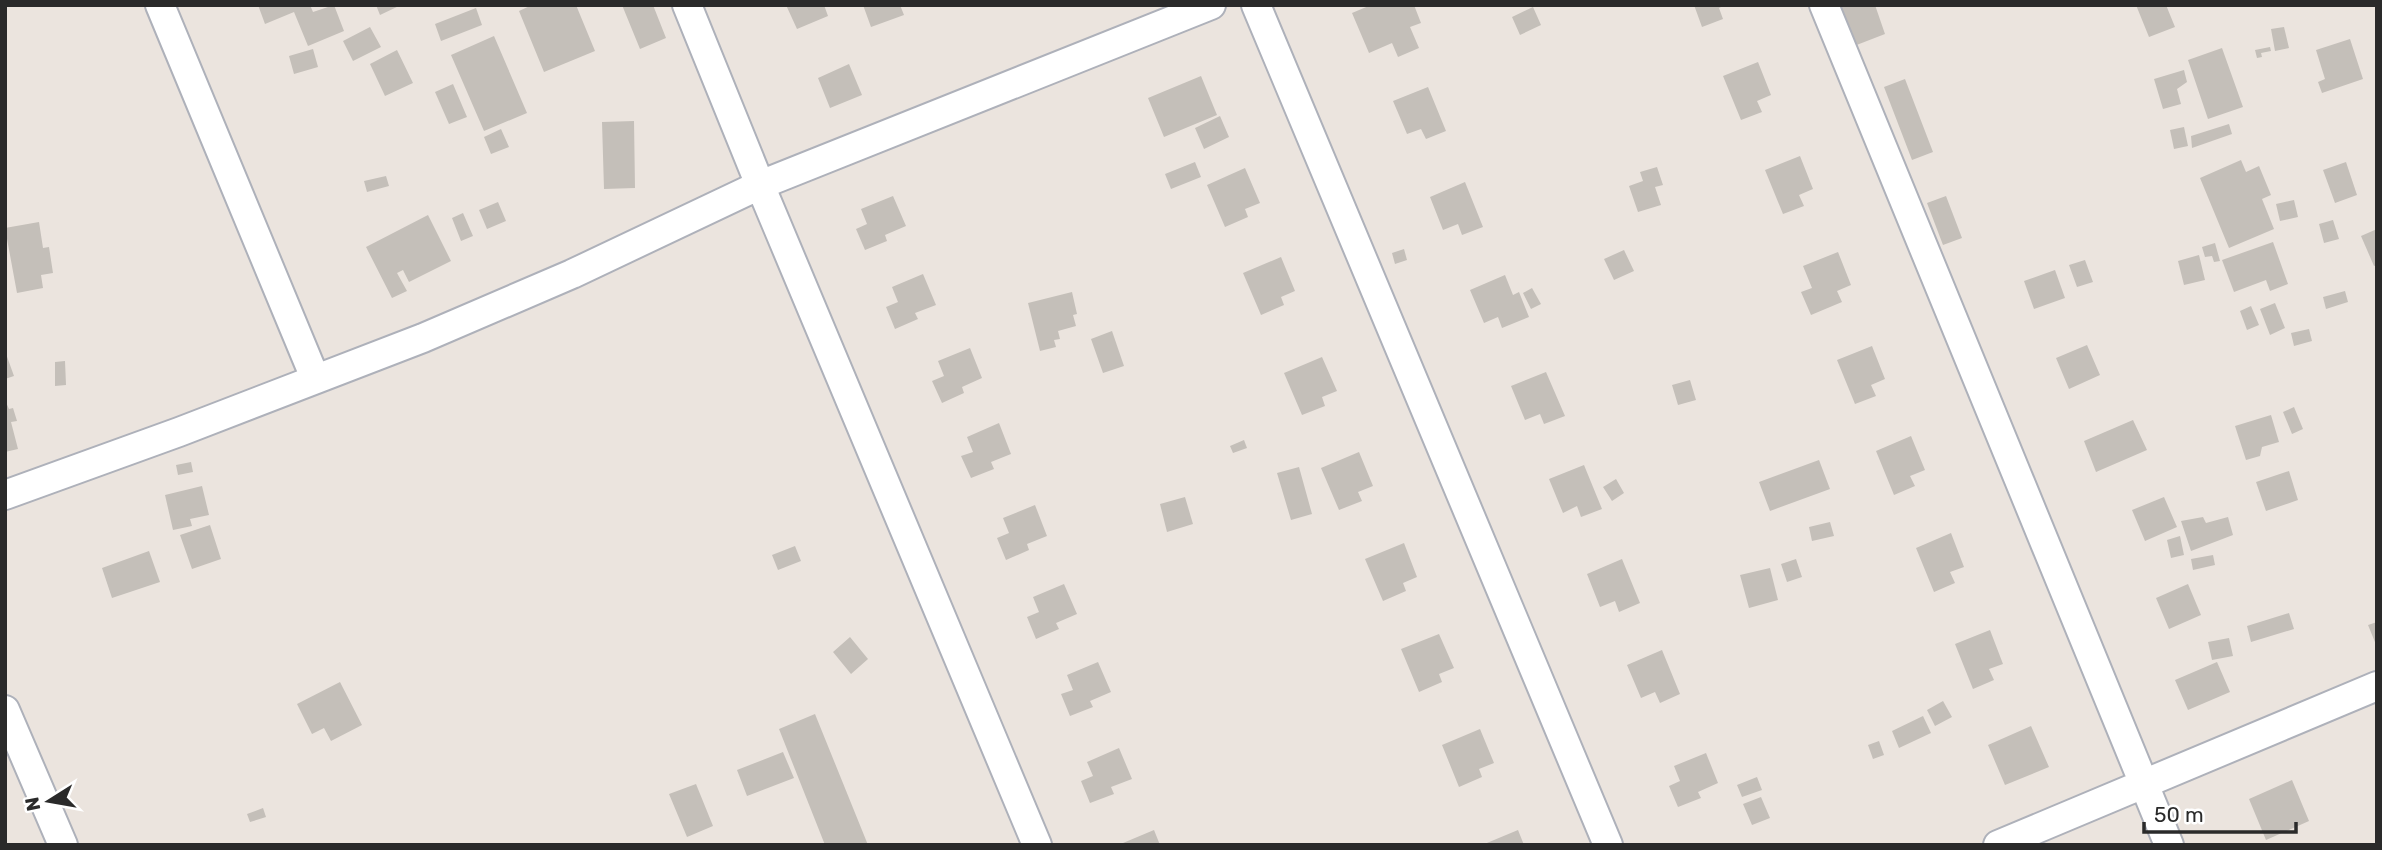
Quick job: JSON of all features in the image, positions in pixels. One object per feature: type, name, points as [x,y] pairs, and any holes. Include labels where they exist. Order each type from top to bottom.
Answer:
[{"type":"street","points":[[160,5],[315,378]]},
{"type":"street","points":[[687,5],[1037,845]]},
{"type":"street","points":[[5,495],[179,432],[423,338],[509,302],[760,185],[1211,5]]},
{"type":"street","points":[[1256,5],[1608,845]]},
{"type":"street","points":[[1824,5],[2169,845]]},
{"type":"street","points":[[1998,845],[2377,686]]},
{"type":"street","points":[[5,710],[63,845]]},
{"type":"building","points":[[258,5],[310,5],[313,12],[334,5],[344,31],[308,46],[294,12],[265,24]]},
{"type":"building","points":[[376,5],[401,5],[380,15]]},
{"type":"building","points":[[532,5],[576,5],[595,51],[544,72],[519,11]]},
{"type":"building","points":[[622,5],[653,5],[666,38],[640,49]]},
{"type":"building","points":[[786,5],[824,5],[828,16],[797,29]]},
{"type":"building","points":[[863,5],[900,5],[904,15],[871,27]]},
{"type":"building","points":[[1371,5],[1414,5],[1421,23],[1410,27],[1419,48],[1398,57],[1392,43],[1369,53],[1352,13]]},
{"type":"building","points":[[1694,5],[1725,5],[1719,8],[1723,19],[1702,27]]},
{"type":"building","points":[[1839,5],[1875,5],[1885,34],[1854,46]]},
{"type":"building","points":[[2136,5],[2166,5],[2175,27],[2149,37]]},
{"type":"building","points":[[1533,7],[1541,25],[1520,35],[1512,17]]},
{"type":"building","points":[[476,8],[482,25],[441,41],[435,24]]},
{"type":"building","points":[[370,27],[381,47],[353,61],[343,41]]},
{"type":"building","points":[[2284,27],[2289,48],[2275,51],[2271,29]]},
{"type":"building","points":[[494,36],[527,113],[484,131],[451,55]]},
{"type":"building","points":[[2350,39],[2363,79],[2322,93],[2318,82],[2325,79],[2316,50]]},
{"type":"building","points":[[2270,47],[2271,51],[2261,53],[2262,57],[2257,58],[2255,50]]},
{"type":"building","points":[[2222,48],[2243,107],[2208,119],[2188,60]]},
{"type":"building","points":[[313,49],[318,67],[294,74],[289,56]]},
{"type":"building","points":[[397,50],[413,83],[385,96],[370,64]]},
{"type":"building","points":[[1758,62],[1771,95],[1757,101],[1762,112],[1741,120],[1723,76]]},
{"type":"building","points":[[849,64],[862,95],[830,108],[818,78]]},
{"type":"building","points":[[2184,70],[2187,82],[2177,89],[2181,104],[2163,109],[2154,79]]},
{"type":"building","points":[[1201,76],[1217,115],[1164,137],[1148,98]]},
{"type":"building","points":[[1905,79],[1933,152],[1912,160],[1884,87]]},
{"type":"building","points":[[453,84],[467,117],[449,124],[435,92]]},
{"type":"building","points":[[1428,87],[1446,131],[1426,139],[1421,129],[1407,134],[1393,101]]},
{"type":"building","points":[[1220,116],[1229,137],[1204,149],[1195,128]]},
{"type":"building","points":[[634,121],[635,188],[604,189],[602,122]]},
{"type":"building","points":[[2229,124],[2232,134],[2192,148],[2191,136]]},
{"type":"building","points":[[2184,127],[2188,146],[2174,149],[2170,130]]},
{"type":"building","points":[[501,129],[509,147],[491,154],[484,137]]},
{"type":"building","points":[[1800,156],[1813,189],[1799,195],[1804,206],[1783,214],[1765,170]]},
{"type":"building","points":[[2241,160],[2246,172],[2259,166],[2271,195],[2262,199],[2274,229],[2229,248],[2200,178]]},
{"type":"building","points":[[1195,162],[1201,177],[1171,189],[1165,174]]},
{"type":"building","points":[[2346,162],[2357,195],[2335,203],[2323,170]]},
{"type":"building","points":[[1657,167],[1663,185],[1655,187],[1661,205],[1638,212],[1629,186],[1643,181],[1640,172]]},
{"type":"building","points":[[1245,168],[1260,203],[1245,209],[1248,217],[1225,227],[1207,185]]},
{"type":"building","points":[[386,176],[389,186],[367,192],[364,181]]},
{"type":"building","points":[[1465,182],[1483,227],[1462,235],[1458,224],[1443,230],[1430,197]]},
{"type":"building","points":[[893,196],[906,226],[885,235],[887,241],[865,250],[856,229],[867,224],[861,209]]},
{"type":"building","points":[[1946,196],[1962,238],[1943,245],[1927,203]]},
{"type":"building","points":[[2294,200],[2298,217],[2280,221],[2276,204]]},
{"type":"building","points":[[498,202],[506,221],[487,229],[479,210]]},
{"type":"building","points":[[463,213],[473,236],[461,241],[452,218]]},
{"type":"building","points":[[428,215],[451,261],[409,282],[403,270],[397,273],[407,291],[392,298],[366,247]]},
{"type":"building","points":[[2333,220],[2339,239],[2324,243],[2319,224]]},
{"type":"building","points":[[39,222],[43,248],[49,247],[53,273],[41,275],[43,288],[17,293],[5,228]]},
{"type":"building","points":[[2377,229],[2377,265],[2374,266],[2361,236]]},
{"type":"building","points":[[2273,242],[2288,284],[2270,291],[2266,280],[2234,292],[2222,260]]},
{"type":"building","points":[[2215,243],[2220,261],[2214,262],[2212,256],[2205,257],[2202,247]]},
{"type":"building","points":[[1404,249],[1407,260],[1395,264],[1392,253]]},
{"type":"building","points":[[1624,250],[1634,271],[1614,280],[1604,259]]},
{"type":"building","points":[[1838,252],[1851,285],[1837,291],[1842,302],[1811,315],[1801,292],[1812,288],[1803,266]]},
{"type":"building","points":[[2199,255],[2205,280],[2184,285],[2178,261]]},
{"type":"building","points":[[1281,257],[1295,291],[1281,297],[1284,305],[1261,315],[1243,273]]},
{"type":"building","points":[[2085,260],[2093,282],[2077,287],[2069,265]]},
{"type":"building","points":[[2055,270],[2065,298],[2034,309],[2024,281]]},
{"type":"building","points":[[923,274],[936,305],[915,313],[918,319],[895,329],[886,307],[898,302],[892,287]]},
{"type":"building","points":[[1505,275],[1513,295],[1519,292],[1529,317],[1502,328],[1498,317],[1484,323],[1470,290]]},
{"type":"building","points":[[1532,288],[1541,304],[1531,309],[1523,293]]},
{"type":"building","points":[[2345,291],[2348,302],[2326,309],[2323,297]]},
{"type":"building","points":[[1072,292],[1077,314],[1073,315],[1076,326],[1058,331],[1060,339],[1054,340],[1056,347],[1040,351],[1028,303]]},
{"type":"building","points":[[2275,303],[2285,328],[2270,335],[2260,309]]},
{"type":"building","points":[[2251,306],[2259,325],[2247,330],[2240,311]]},
{"type":"building","points":[[2309,329],[2312,341],[2294,346],[2291,333]]},
{"type":"building","points":[[1112,331],[1124,366],[1103,373],[1091,339]]},
{"type":"building","points":[[2087,345],[2100,375],[2069,389],[2056,358]]},
{"type":"building","points":[[1872,346],[1885,379],[1871,385],[1876,396],[1855,404],[1837,360]]},
{"type":"building","points":[[970,348],[982,378],[962,387],[964,393],[942,403],[932,381],[944,376],[938,361]]},
{"type":"building","points":[[5,351],[14,376],[5,379]]},
{"type":"building","points":[[1322,357],[1337,391],[1322,397],[1325,406],[1302,415],[1284,373]]},
{"type":"building","points":[[65,361],[66,385],[55,386],[55,362]]},
{"type":"building","points":[[1546,372],[1565,416],[1544,424],[1540,414],[1525,420],[1511,386]]},
{"type":"building","points":[[1690,380],[1696,400],[1678,405],[1672,385]]},
{"type":"building","points":[[5,400],[9,409],[13,408],[17,421],[11,422],[18,449],[5,452]]},
{"type":"building","points":[[2294,407],[2303,429],[2292,434],[2283,412]]},
{"type":"building","points":[[2271,415],[2279,442],[2262,447],[2260,456],[2246,460],[2235,426]]},
{"type":"building","points":[[2133,420],[2147,450],[2096,472],[2084,441]]},
{"type":"building","points":[[999,423],[1011,454],[991,462],[994,469],[971,478],[961,456],[973,452],[967,437]]},
{"type":"building","points":[[1911,436],[1925,470],[1910,476],[1915,486],[1894,495],[1876,451]]},
{"type":"building","points":[[1244,440],[1247,448],[1233,453],[1230,446]]},
{"type":"building","points":[[1359,452],[1373,486],[1358,492],[1362,501],[1339,510],[1321,468]]},
{"type":"building","points":[[1819,460],[1830,489],[1770,511],[1759,482]]},
{"type":"building","points":[[191,462],[193,472],[178,475],[176,465]]},
{"type":"building","points":[[1584,465],[1602,509],[1581,517],[1577,506],[1563,513],[1549,479]]},
{"type":"building","points":[[1299,467],[1312,514],[1291,520],[1277,473]]},
{"type":"building","points":[[2289,471],[2298,500],[2266,511],[2256,482]]},
{"type":"building","points":[[1616,479],[1624,493],[1612,501],[1603,487]]},
{"type":"building","points":[[202,486],[209,515],[190,519],[192,526],[173,530],[165,495]]},
{"type":"building","points":[[1185,497],[1193,524],[1167,532],[1160,504]]},
{"type":"building","points":[[2164,497],[2177,527],[2145,541],[2132,510]]},
{"type":"building","points":[[1035,505],[1047,536],[1027,544],[1029,550],[1006,560],[997,538],[1009,533],[1003,518]]},
{"type":"building","points":[[2203,517],[2206,523],[2228,517],[2233,535],[2191,551],[2181,521]]},
{"type":"building","points":[[1830,522],[1834,536],[1812,541],[1809,527]]},
{"type":"building","points":[[210,525],[221,559],[192,569],[180,535]]},
{"type":"building","points":[[1951,533],[1964,567],[1950,572],[1955,583],[1934,592],[1916,548]]},
{"type":"building","points":[[2180,536],[2184,555],[2171,558],[2167,540]]},
{"type":"building","points":[[1404,543],[1417,577],[1403,583],[1406,591],[1383,601],[1365,559]]},
{"type":"building","points":[[795,546],[801,561],[778,570],[772,555]]},
{"type":"building","points":[[149,551],[160,582],[112,598],[102,568]]},
{"type":"building","points":[[2213,555],[2215,565],[2193,570],[2191,559]]},
{"type":"building","points":[[1622,559],[1640,603],[1619,612],[1615,601],[1600,607],[1587,574]]},
{"type":"building","points":[[1796,559],[1802,577],[1787,582],[1781,564]]},
{"type":"building","points":[[1770,568],[1778,600],[1749,608],[1740,575]]},
{"type":"building","points":[[1064,584],[1077,614],[1056,623],[1059,629],[1036,639],[1027,617],[1039,612],[1033,597]]},
{"type":"building","points":[[2188,584],[2201,615],[2169,629],[2156,598]]},
{"type":"building","points":[[2289,613],[2294,629],[2251,642],[2247,626]]},
{"type":"building","points":[[2377,622],[2377,647],[2368,625]]},
{"type":"building","points":[[1990,630],[2003,664],[1989,669],[1994,680],[1973,689],[1955,644]]},
{"type":"building","points":[[1439,634],[1454,668],[1439,674],[1442,682],[1419,692],[1401,649]]},
{"type":"building","points":[[850,637],[868,659],[851,674],[833,652]]},
{"type":"building","points":[[2229,638],[2233,656],[2212,660],[2208,642]]},
{"type":"building","points":[[1662,650],[1680,694],[1660,703],[1655,692],[1641,698],[1627,665]]},
{"type":"building","points":[[1098,662],[1111,692],[1090,701],[1093,707],[1070,716],[1061,694],[1073,690],[1067,675]]},
{"type":"building","points":[[2217,662],[2230,692],[2188,710],[2175,680]]},
{"type":"building","points":[[340,682],[362,725],[331,741],[324,728],[312,734],[297,704]]},
{"type":"building","points":[[1943,701],[1952,717],[1935,726],[1927,710]]},
{"type":"building","points":[[815,714],[868,845],[825,845],[779,729]]},
{"type":"building","points":[[1923,716],[1931,733],[1899,748],[1892,731]]},
{"type":"building","points":[[2031,726],[2049,767],[2005,785],[1988,745]]},
{"type":"building","points":[[1480,729],[1494,763],[1479,769],[1482,777],[1459,787],[1442,745]]},
{"type":"building","points":[[1879,741],[1884,755],[1873,759],[1868,745]]},
{"type":"building","points":[[1119,748],[1132,779],[1111,787],[1114,794],[1090,803],[1081,781],[1093,776],[1087,762]]},
{"type":"building","points":[[783,752],[794,778],[747,796],[737,770]]},
{"type":"building","points":[[1706,753],[1718,783],[1698,792],[1701,798],[1678,807],[1669,786],[1680,781],[1674,766]]},
{"type":"building","points":[[1757,777],[1762,790],[1742,797],[1737,785]]},
{"type":"building","points":[[2292,780],[2309,821],[2266,840],[2249,799]]},
{"type":"building","points":[[696,784],[713,826],[687,837],[669,794]]},
{"type":"building","points":[[1761,797],[1770,818],[1752,825],[1743,804]]},
{"type":"building","points":[[263,808],[266,817],[250,822],[247,814]]},
{"type":"building","points":[[1154,830],[1160,845],[1123,843]]},
{"type":"building","points":[[1518,830],[1524,845],[1482,845]]}]
